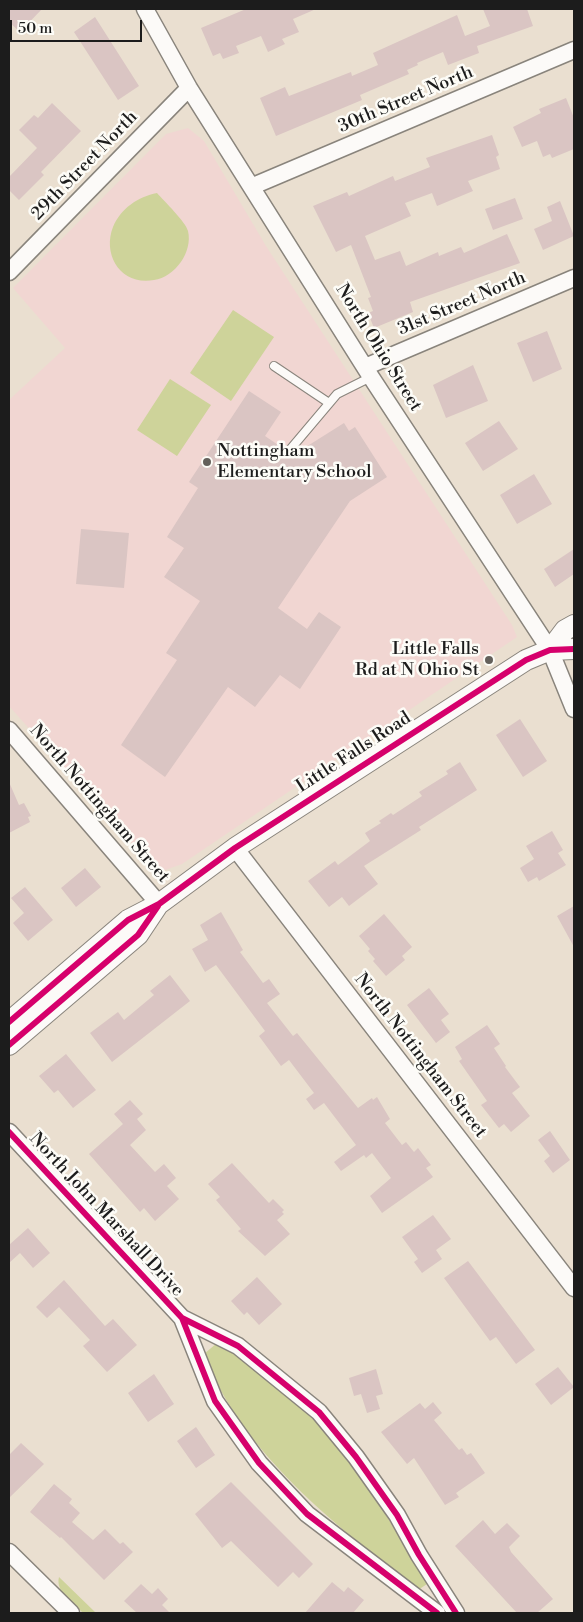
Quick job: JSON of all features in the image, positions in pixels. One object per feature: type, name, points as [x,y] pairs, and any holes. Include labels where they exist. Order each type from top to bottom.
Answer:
[{"type":"street","name":"North Ohio Street","points":[[147,9],[189,88],[253,186],[368,372],[550,650],[574,709]]},
{"type":"street","name":"30th Street North","points":[[253,186],[574,50]]},
{"type":"street","name":"29th Street North","points":[[9,272],[189,88]]},
{"type":"street","name":"31st Street North","points":[[368,372],[574,278]]},
{"type":"street","name":"Little Falls Road","points":[[550,650],[566,630],[574,625]]},
{"type":"street","name":"Little Falls Road","points":[[9,1022],[128,920],[159,904],[235,848],[526,660],[550,650],[574,649]]},
{"type":"street","name":"North Nottingham Street","points":[[9,730],[159,904]]},
{"type":"street","name":"North Nottingham Street","points":[[235,848],[574,1288]]},
{"type":"street","name":"Little Falls Road","points":[[9,1045],[138,934],[159,904]]},
{"type":"street","name":"North John Marshall Drive","points":[[9,1132],[182,1318],[238,1346],[319,1412],[356,1457],[397,1514],[419,1556],[456,1613]]},
{"type":"street","name":"North John Marshall Drive","points":[[182,1318],[215,1401],[260,1463],[307,1514],[437,1613]]},
{"type":"street","points":[[9,1552],[71,1613]]},
{"type":"lane","points":[[274,366],[329,403]]},
{"type":"lane","points":[[288,452],[337,394],[368,372]]},
{"type":"shaded area","name":"Nottingham Elementary School","points":[[188,128],[204,141],[266,246],[512,625],[517,637],[182,864],[165,870],[153,867],[9,706],[9,400],[65,348],[13,288],[166,134]]},
{"type":"green space","points":[[157,193],[186,227],[189,239],[188,247],[181,262],[169,274],[162,278],[142,281],[132,278],[117,266],[112,258],[110,238],[116,220],[125,209],[143,197]]},
{"type":"green space","points":[[233,310],[274,337],[231,401],[190,373]]},
{"type":"green space","points":[[170,379],[211,405],[177,456],[137,430]]},
{"type":"green space","points":[[217,1343],[279,1387],[302,1407],[330,1437],[375,1497],[427,1584],[418,1590],[387,1566],[325,1514],[267,1456],[242,1424],[221,1390],[204,1354]]},
{"type":"green space","points":[[59,1577],[96,1613],[83,1613],[70,1601],[60,1588]]},
{"type":"building","points":[[9,9],[42,9],[20,32],[9,22]]},
{"type":"building","points":[[246,9],[316,9],[293,19],[299,32],[282,39],[285,44],[268,52],[261,36],[236,46],[239,53],[223,59],[220,53],[213,56],[201,28]]},
{"type":"building","points":[[483,9],[527,9],[533,26],[477,46],[479,53],[448,65],[443,52],[417,63],[418,65],[407,70],[409,74],[360,95],[362,100],[276,136],[260,98],[285,87],[289,96],[351,72],[352,76],[378,65],[373,53],[457,15],[465,36],[490,26]]},
{"type":"building","points":[[95,17],[139,86],[118,100],[74,32]]},
{"type":"building","points":[[566,98],[574,118],[574,149],[552,158],[550,154],[543,157],[537,141],[522,147],[513,127],[541,113],[539,109]]},
{"type":"building","points":[[52,103],[81,131],[41,172],[44,175],[19,200],[9,190],[9,177],[37,148],[19,130],[34,115],[38,118]]},
{"type":"building","points":[[492,135],[499,155],[496,157],[500,169],[468,181],[473,191],[437,206],[432,193],[405,203],[411,216],[365,236],[375,260],[400,251],[406,266],[438,252],[439,256],[461,247],[464,253],[507,234],[520,263],[410,302],[413,312],[374,328],[368,313],[373,311],[368,298],[371,297],[351,245],[336,252],[313,206],[347,192],[349,196],[393,176],[395,181],[430,167],[426,158]]},
{"type":"building","points":[[515,198],[523,219],[493,230],[485,209]]},
{"type":"building","points":[[560,201],[574,236],[543,250],[534,229],[552,221],[547,207]]},
{"type":"building","points":[[547,331],[562,369],[533,382],[517,343]]},
{"type":"building","points":[[473,365],[488,401],[446,418],[433,385]]},
{"type":"building","name":"Nottingham Elementary School","points":[[249,391],[281,412],[265,436],[284,449],[285,457],[290,457],[344,423],[349,431],[355,427],[387,477],[350,501],[278,608],[307,629],[319,612],[341,627],[300,689],[280,675],[255,707],[228,687],[165,777],[121,745],[177,660],[166,653],[200,601],[164,577],[184,548],[167,537],[198,488],[189,482]]},
{"type":"building","points":[[499,421],[518,449],[483,471],[465,443]]},
{"type":"building","points":[[534,474],[552,504],[517,524],[500,495]]},
{"type":"building","points":[[81,529],[129,533],[124,588],[76,584]]},
{"type":"building","points":[[574,549],[574,574],[555,587],[544,569]]},
{"type":"building","points":[[520,719],[547,761],[523,777],[496,735]]},
{"type":"building","points":[[460,762],[477,790],[419,827],[421,830],[364,866],[378,884],[349,906],[342,897],[329,907],[308,881],[335,861],[338,865],[370,841],[365,833],[381,823],[379,821],[391,813],[393,815],[422,796],[419,792],[448,774],[446,771]]},
{"type":"building","points":[[9,782],[19,805],[24,803],[31,816],[28,817],[30,822],[9,833]]},
{"type":"building","points":[[552,831],[563,850],[558,853],[566,865],[539,881],[537,877],[528,882],[520,868],[534,859],[526,846]]},
{"type":"building","points":[[85,868],[101,887],[76,907],[61,888]]},
{"type":"building","points":[[25,887],[53,920],[28,941],[13,923],[24,913],[11,898]]},
{"type":"building","points":[[574,906],[574,947],[557,916]]},
{"type":"building","points":[[221,912],[243,950],[240,952],[263,983],[269,979],[280,994],[267,1003],[293,1036],[297,1033],[358,1108],[372,1098],[373,1100],[377,1097],[390,1119],[385,1123],[402,1145],[406,1142],[414,1152],[418,1148],[431,1165],[426,1168],[433,1177],[382,1213],[370,1196],[391,1178],[372,1153],[366,1158],[364,1155],[341,1171],[334,1162],[356,1145],[324,1103],[314,1110],[306,1099],[314,1093],[289,1060],[281,1066],[259,1036],[265,1031],[216,965],[205,972],[192,949],[208,940],[200,925]]},
{"type":"building","points":[[384,914],[412,947],[402,956],[405,960],[386,976],[373,961],[375,959],[368,951],[370,949],[359,936]]},
{"type":"building","points":[[170,975],[190,1001],[112,1062],[90,1033],[118,1012],[124,1020],[154,995],[150,991]]},
{"type":"building","points":[[429,988],[449,1014],[441,1020],[450,1032],[436,1043],[407,1005]]},
{"type":"building","points":[[487,1025],[500,1044],[494,1048],[520,1087],[512,1093],[530,1116],[511,1132],[504,1124],[499,1128],[481,1105],[487,1101],[459,1061],[462,1059],[455,1047]]},
{"type":"building","points":[[66,1054],[96,1090],[73,1108],[58,1090],[54,1093],[39,1076]]},
{"type":"building","points":[[130,1100],[143,1114],[137,1119],[146,1130],[130,1145],[155,1172],[164,1164],[176,1178],[167,1186],[179,1199],[155,1221],[144,1208],[140,1212],[89,1154],[123,1124],[114,1114]]},
{"type":"building","points":[[550,1131],[570,1160],[553,1173],[544,1161],[550,1156],[538,1140]]},
{"type":"building","points":[[232,1163],[269,1203],[273,1199],[284,1210],[282,1212],[284,1214],[277,1220],[290,1234],[265,1256],[238,1231],[241,1229],[216,1200],[220,1197],[208,1184]]},
{"type":"building","points":[[433,1215],[451,1239],[436,1250],[442,1259],[422,1273],[414,1262],[418,1259],[402,1237]]},
{"type":"building","points":[[28,1228],[50,1253],[33,1268],[20,1253],[9,1263],[9,1245]]},
{"type":"building","points":[[468,1261],[535,1350],[516,1364],[496,1337],[490,1341],[444,1278]]},
{"type":"building","points":[[257,1277],[282,1304],[259,1325],[247,1312],[244,1315],[231,1301]]},
{"type":"building","points":[[64,1280],[105,1326],[113,1319],[137,1345],[107,1372],[83,1346],[90,1340],[59,1307],[47,1318],[36,1307]]},
{"type":"building","points":[[558,1367],[574,1387],[551,1405],[535,1384]]},
{"type":"building","points":[[376,1369],[383,1394],[376,1396],[380,1409],[367,1413],[361,1394],[354,1396],[349,1378]]},
{"type":"building","points":[[154,1374],[174,1404],[148,1422],[128,1393]]},
{"type":"building","points":[[433,1402],[442,1413],[434,1420],[459,1450],[462,1448],[467,1455],[471,1453],[485,1473],[456,1493],[459,1497],[445,1505],[414,1458],[407,1464],[381,1432],[420,1403],[425,1409]]},
{"type":"building","points":[[196,1427],[215,1455],[196,1468],[177,1441]]},
{"type":"building","points":[[21,1443],[44,1464],[9,1498],[9,1455]]},
{"type":"building","points":[[231,1482],[313,1564],[299,1578],[293,1572],[278,1587],[231,1541],[222,1548],[195,1514]]},
{"type":"building","points":[[54,1484],[72,1499],[69,1503],[80,1513],[72,1522],[93,1540],[105,1529],[120,1544],[123,1542],[133,1552],[104,1580],[61,1537],[30,1512]]},
{"type":"building","points":[[483,1520],[495,1534],[507,1523],[520,1536],[509,1547],[511,1552],[553,1599],[537,1613],[517,1613],[455,1546]]},
{"type":"building","points":[[332,1582],[344,1592],[348,1587],[364,1600],[353,1613],[305,1613]]},
{"type":"building","points":[[141,1584],[152,1594],[158,1588],[168,1599],[162,1605],[170,1613],[137,1613],[124,1601]]},
{"type":"cycle path","points":[[9,1022],[128,920],[159,904],[235,848],[526,660],[550,650],[574,649]]},
{"type":"cycle path","points":[[9,1045],[138,935],[158,906]]},
{"type":"cycle path","points":[[9,1132],[182,1318],[238,1346],[319,1412],[356,1457],[397,1515],[419,1555],[456,1613]]},
{"type":"cycle path","points":[[182,1318],[215,1401],[259,1463],[307,1514],[437,1613]]},
{"type":"place","name":"Nottingham Elementary School","points":[[207,462]]},
{"type":"place","name":"Little Falls Rd at N Ohio St","points":[[489,660]]}]
